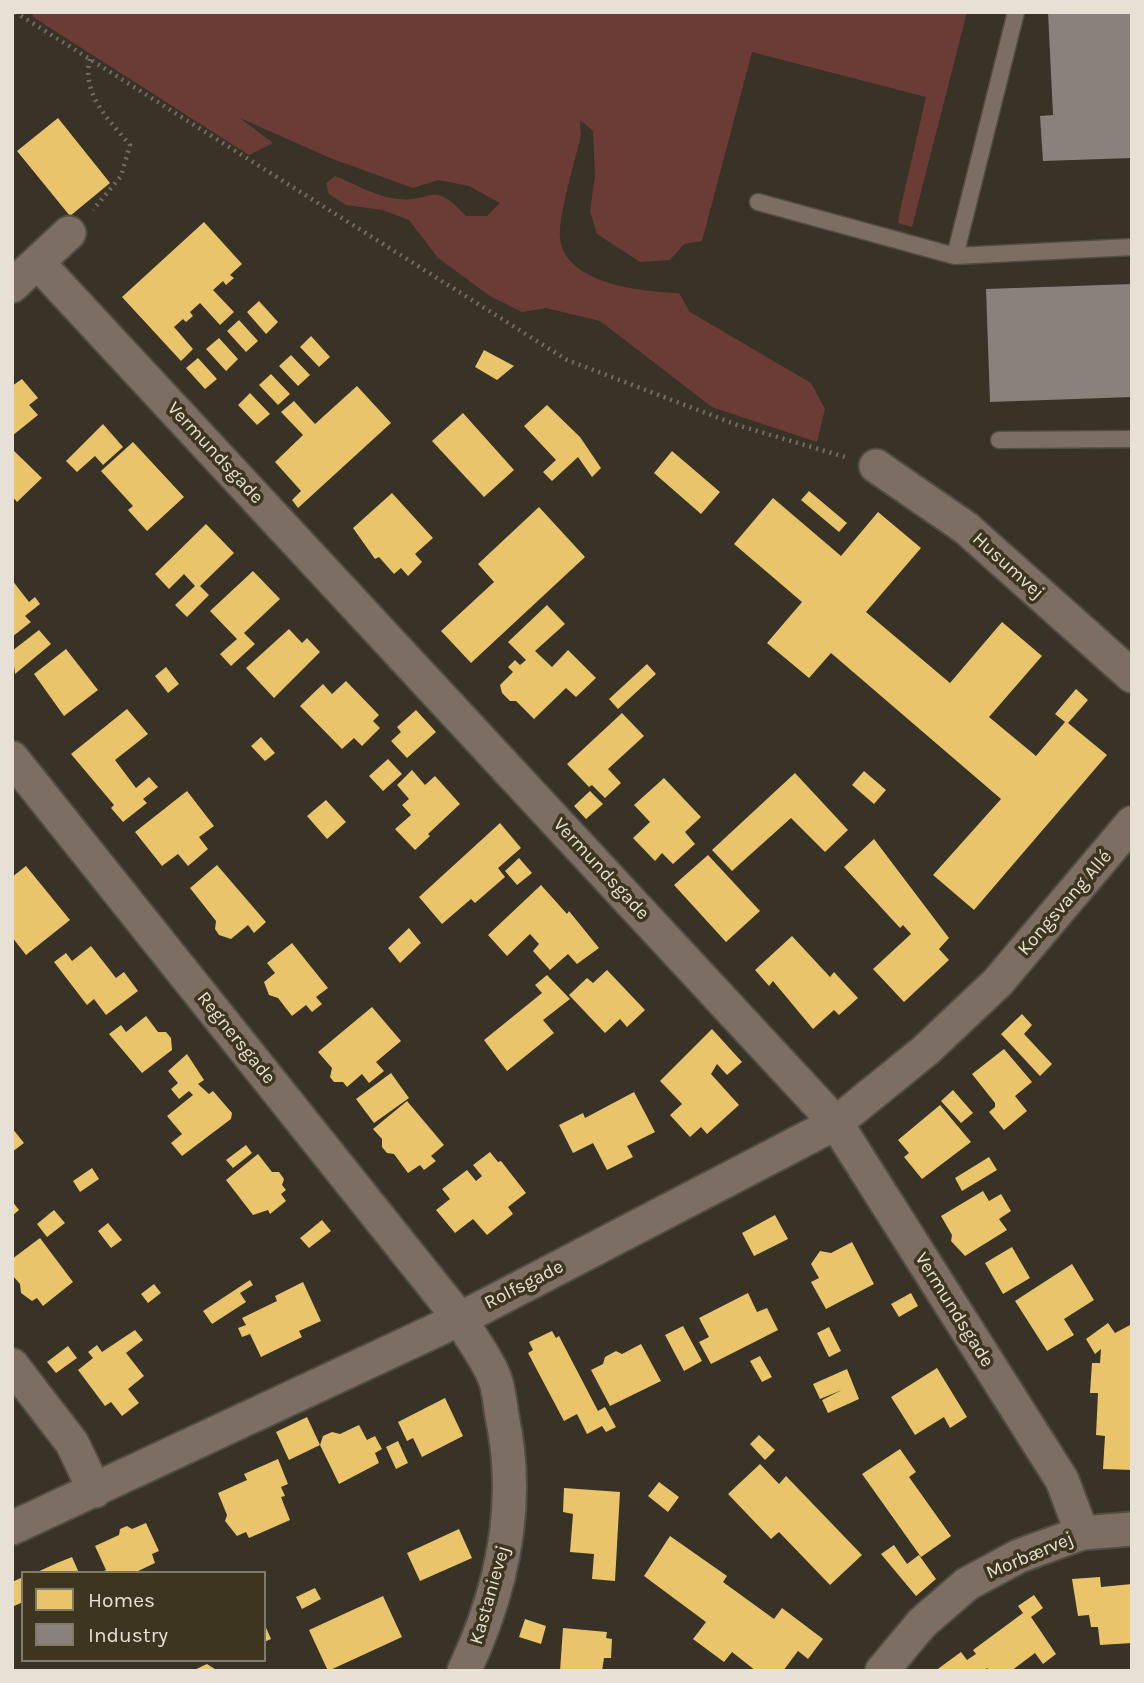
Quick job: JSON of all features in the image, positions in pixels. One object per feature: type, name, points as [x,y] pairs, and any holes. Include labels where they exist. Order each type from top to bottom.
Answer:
[{"type":"street","points":[[12,286],[39,264],[69,233]]},
{"type":"street","name":"Vermundsgade","points":[[39,264],[836,1124],[1062,1480],[1082,1533]]},
{"type":"street","name":"Husumvej","points":[[876,466],[965,528],[1132,676]]},
{"type":"street","name":"Regnersgade","points":[[12,758],[460,1319]]},
{"type":"street","name":"Kongsvang Allé","points":[[998,982],[1132,823]]},
{"type":"street","name":"Rolfsgade","points":[[12,1528],[460,1319],[836,1124],[926,1050],[998,982]]},
{"type":"street","name":"Kastanievej","points":[[460,1319],[495,1379],[508,1440],[511,1497],[503,1560],[480,1639],[464,1671]]},
{"type":"street","points":[[12,1365],[72,1443],[95,1491]]},
{"type":"street","name":"Morbærvej","points":[[882,1671],[922,1623],[967,1584],[1019,1556],[1082,1533],[1132,1529]]},
{"type":"lane","points":[[955,256],[1016,12]]},
{"type":"lane","points":[[758,202],[955,256],[1132,247]]},
{"type":"lane","points":[[999,440],[1132,439]]},
{"type":"path","points":[[12,21],[15,12],[567,360],[737,425],[876,466]]},
{"type":"path","points":[[69,233],[121,176],[130,145],[96,105],[87,71],[90,59]]},
{"type":"shaded area","points":[[32,12],[967,12],[912,227],[898,223],[926,97],[752,52],[702,241],[684,244],[670,260],[640,262],[597,234],[590,211],[595,176],[593,131],[580,120],[581,135],[560,228],[564,253],[589,275],[607,282],[679,293],[690,312],[811,383],[825,409],[817,442],[712,407],[600,321],[546,308],[522,312],[490,296],[438,258],[409,220],[382,210],[346,205],[329,194],[326,183],[335,176],[370,192],[392,198],[416,199],[437,195],[445,197],[466,216],[487,216],[500,203],[469,186],[438,180],[413,188],[330,158],[240,118],[273,143],[249,155],[33,17]]},
{"type":"building: Homes","points":[[58,118],[110,183],[70,216],[17,151]]},
{"type":"building: Homes","points":[[204,222],[242,264],[230,275],[234,278],[226,285],[223,281],[213,290],[234,312],[220,325],[200,303],[190,312],[193,316],[186,322],[183,319],[174,327],[193,349],[181,361],[122,297]]},
{"type":"building: Homes","points":[[259,301],[278,322],[266,334],[247,312]]},
{"type":"building: Homes","points":[[239,320],[258,341],[246,352],[227,331]]},
{"type":"building: Homes","points":[[311,336],[330,357],[319,367],[300,347]]},
{"type":"building: Homes","points":[[219,338],[238,359],[226,371],[206,349]]},
{"type":"building: Homes","points":[[484,350],[514,366],[497,380],[475,367]]},
{"type":"building: Homes","points":[[291,355],[310,375],[298,386],[279,366]]},
{"type":"building: Homes","points":[[198,358],[217,379],[205,389],[186,368]]},
{"type":"building: Homes","points":[[271,374],[290,394],[278,405],[259,385]]},
{"type":"building: Homes","points":[[22,379],[38,398],[29,405],[38,415],[12,436],[12,386]]},
{"type":"building: Homes","points":[[357,386],[391,423],[298,508],[292,500],[301,491],[275,462],[303,435],[281,412],[294,401],[315,424]]},
{"type":"building: Homes","points":[[250,393],[270,414],[257,425],[238,405]]},
{"type":"building: Homes","points":[[547,405],[580,437],[601,468],[592,477],[578,457],[552,481],[543,472],[556,460],[524,426]]},
{"type":"building: Homes","points":[[463,413],[514,470],[484,497],[432,441]]},
{"type":"building: Homes","points":[[103,424],[123,447],[103,465],[95,456],[77,472],[66,461]]},
{"type":"building: Homes","points":[[133,442],[184,497],[147,531],[128,510],[133,506],[101,471]]},
{"type":"building: Homes","points":[[12,449],[42,478],[17,502],[12,496]]},
{"type":"building: Homes","points":[[672,451],[720,492],[701,514],[654,473]]},
{"type":"building: Homes","points":[[809,491],[847,523],[839,532],[801,500]]},
{"type":"building: Homes","points":[[392,493],[433,538],[415,554],[422,562],[408,576],[401,568],[394,574],[379,557],[375,559],[353,528]]},
{"type":"building: Homes","points":[[773,498],[841,556],[878,512],[921,548],[866,612],[950,683],[1002,622],[1042,656],[989,717],[1036,756],[1065,722],[1055,714],[1076,689],[1088,700],[1068,723],[1107,755],[974,910],[933,875],[1001,799],[831,653],[809,678],[767,643],[802,602],[734,544]]},
{"type":"building: Homes","points":[[539,507],[585,557],[471,663],[441,631],[494,582],[478,564]]},
{"type":"building: Homes","points":[[206,524],[234,553],[200,586],[209,595],[187,617],[175,605],[195,586],[184,574],[169,589],[155,574]]},
{"type":"building: Homes","points":[[253,571],[280,599],[244,633],[255,644],[231,666],[220,654],[237,639],[210,611]]},
{"type":"building: Homes","points":[[12,580],[29,602],[35,597],[40,604],[25,616],[31,622],[12,637]]},
{"type":"building: Homes","points":[[547,605],[565,624],[535,651],[552,667],[568,650],[596,678],[576,697],[566,688],[534,719],[516,701],[510,701],[502,693],[500,685],[513,672],[508,667],[515,660],[520,665],[526,660],[508,642]]},
{"type":"building: Homes","points":[[289,629],[302,643],[307,638],[320,652],[274,698],[246,668]]},
{"type":"building: Homes","points":[[39,630],[51,644],[15,674],[12,651]]},
{"type":"building: Homes","points":[[66,649],[98,690],[64,716],[34,674]]},
{"type":"building: Homes","points":[[647,664],[656,674],[618,709],[609,699]]},
{"type":"building: Homes","points":[[166,667],[179,684],[168,693],[155,676]]},
{"type":"building: Homes","points":[[346,681],[379,715],[373,721],[380,728],[362,746],[354,738],[342,749],[300,706],[323,684],[332,694]]},
{"type":"building: Homes","points":[[127,709],[148,734],[115,760],[136,788],[149,777],[158,787],[143,799],[147,803],[123,822],[111,808],[114,805],[71,754]]},
{"type":"building: Homes","points":[[416,710],[436,732],[407,758],[391,741],[401,732],[397,727]]},
{"type":"building: Homes","points":[[622,713],[644,736],[608,769],[621,783],[605,798],[592,785],[589,787],[567,764]]},
{"type":"building: Homes","points":[[261,737],[275,753],[265,761],[251,746]]},
{"type":"building: Homes","points":[[388,759],[402,774],[383,791],[369,776]]},
{"type":"building: Homes","points":[[412,770],[425,785],[435,776],[460,804],[415,850],[395,829],[411,815],[402,805],[409,799],[397,785]]},
{"type":"building: Homes","points":[[864,771],[886,790],[874,804],[852,785]]},
{"type":"building: Homes","points":[[795,773],[848,830],[825,852],[791,818],[732,871],[712,850]]},
{"type":"building: Homes","points":[[664,778],[701,817],[685,832],[695,844],[673,864],[662,853],[655,861],[633,838],[650,822],[634,805]]},
{"type":"building: Homes","points":[[187,791],[214,826],[199,837],[208,849],[188,866],[178,854],[162,866],[135,832]]},
{"type":"building: Homes","points":[[590,791],[603,804],[586,819],[574,806]]},
{"type":"building: Homes","points":[[326,800],[346,822],[327,839],[307,816]]},
{"type":"building: Homes","points":[[500,823],[521,848],[498,868],[505,877],[475,903],[471,899],[442,924],[419,897]]},
{"type":"building: Homes","points":[[874,839],[949,938],[939,949],[949,960],[904,1002],[873,969],[911,934],[903,925],[900,928],[844,867]]},
{"type":"building: Homes","points":[[708,855],[760,911],[726,942],[674,885]]},
{"type":"building: Homes","points":[[519,858],[532,873],[517,885],[505,871]]},
{"type":"building: Homes","points":[[217,865],[266,922],[254,933],[248,925],[231,939],[219,935],[215,929],[216,921],[190,888]]},
{"type":"building: Homes","points":[[26,866],[70,920],[26,955],[12,937],[12,877]]},
{"type":"building: Homes","points":[[541,885],[567,914],[569,911],[599,948],[577,964],[568,954],[550,970],[533,951],[539,944],[530,934],[507,956],[488,935]]},
{"type":"building: Homes","points":[[409,928],[421,943],[400,963],[388,948]]},
{"type":"building: Homes","points":[[792,936],[830,977],[834,972],[858,998],[839,1015],[834,1010],[813,1029],[773,981],[769,986],[755,970]]},
{"type":"building: Homes","points":[[292,943],[328,988],[316,997],[322,1004],[312,1012],[306,1005],[292,1016],[278,998],[269,995],[264,982],[275,973],[267,963]]},
{"type":"building: Homes","points":[[91,946],[116,978],[124,972],[138,991],[106,1015],[94,999],[87,1005],[54,962],[66,953],[72,961]]},
{"type":"building: Homes","points":[[607,970],[645,1010],[627,1027],[620,1019],[605,1033],[569,995],[587,978],[593,983]]},
{"type":"building: Homes","points":[[547,975],[570,999],[543,1020],[554,1033],[507,1071],[484,1040],[542,993],[535,985]]},
{"type":"building: Homes","points":[[372,1007],[401,1041],[376,1062],[384,1071],[369,1083],[362,1074],[347,1087],[343,1082],[334,1082],[330,1077],[332,1068],[318,1052]]},
{"type":"building: Homes","points":[[1022,1014],[1032,1025],[1024,1034],[1052,1064],[1040,1076],[1001,1034]]},
{"type":"building: Homes","points":[[146,1016],[158,1032],[166,1032],[171,1038],[172,1050],[142,1073],[109,1034],[121,1025],[126,1032]]},
{"type":"building: Homes","points":[[712,1029],[742,1062],[727,1075],[717,1064],[711,1074],[739,1105],[707,1134],[701,1127],[690,1137],[670,1115],[682,1104],[660,1081]]},
{"type":"building: Homes","points":[[1004,1049],[1032,1082],[1015,1096],[1027,1111],[1004,1130],[989,1112],[995,1107],[995,1103],[972,1074]]},
{"type":"building: Homes","points":[[187,1054],[204,1080],[198,1084],[209,1094],[213,1091],[232,1113],[231,1119],[182,1156],[171,1143],[182,1134],[167,1116],[193,1095],[189,1091],[179,1099],[171,1089],[178,1083],[168,1071]]},
{"type":"building: Homes","points":[[391,1073],[409,1098],[374,1123],[356,1099]]},
{"type":"building: Homes","points":[[953,1090],[973,1113],[961,1123],[941,1101]]},
{"type":"building: Homes","points":[[634,1092],[655,1132],[627,1146],[633,1157],[607,1170],[593,1143],[573,1153],[559,1125],[583,1113],[585,1118]]},
{"type":"building: Homes","points":[[407,1101],[444,1145],[431,1156],[436,1161],[424,1170],[420,1165],[408,1173],[394,1154],[387,1153],[382,1147],[382,1139],[373,1129]]},
{"type":"building: Homes","points":[[940,1105],[971,1142],[922,1179],[904,1157],[909,1153],[898,1140]]},
{"type":"building: Homes","points":[[12,1128],[24,1143],[12,1152]]},
{"type":"building: Homes","points":[[246,1145],[252,1153],[233,1168],[226,1160]]},
{"type":"building: Homes","points":[[490,1152],[498,1162],[501,1161],[526,1193],[508,1207],[513,1214],[487,1235],[473,1219],[455,1233],[436,1210],[450,1199],[442,1189],[467,1170],[476,1181],[482,1176],[473,1165]]},
{"type":"building: Homes","points":[[258,1154],[272,1172],[279,1172],[284,1179],[282,1185],[286,1190],[281,1194],[286,1201],[270,1214],[268,1210],[253,1215],[226,1180]]},
{"type":"building: Homes","points":[[989,1157],[997,1170],[962,1191],[955,1178]]},
{"type":"building: Homes","points":[[92,1168],[99,1179],[80,1192],[73,1181]]},
{"type":"building: Homes","points":[[983,1191],[989,1201],[1001,1194],[1011,1211],[999,1219],[1007,1230],[965,1256],[951,1241],[952,1235],[941,1216]]},
{"type":"building: Homes","points":[[12,1201],[19,1210],[12,1216]]},
{"type":"building: Homes","points":[[54,1210],[65,1223],[47,1237],[37,1224]]},
{"type":"building: Homes","points":[[775,1215],[788,1239],[754,1256],[742,1233]]},
{"type":"building: Homes","points":[[322,1220],[331,1231],[309,1248],[300,1238]]},
{"type":"building: Homes","points":[[108,1223],[122,1240],[111,1248],[98,1231]]},
{"type":"building: Homes","points":[[40,1238],[73,1282],[43,1306],[37,1298],[32,1301],[21,1293],[20,1284],[12,1275],[12,1259]]},
{"type":"building: Homes","points":[[852,1242],[874,1284],[826,1309],[811,1282],[819,1278],[811,1264],[820,1251],[831,1253]]},
{"type":"building: Homes","points":[[1012,1247],[1030,1278],[1003,1294],[985,1263]]},
{"type":"building: Homes","points":[[1072,1264],[1094,1300],[1064,1319],[1074,1335],[1047,1351],[1015,1301]]},
{"type":"building: Homes","points":[[250,1280],[253,1285],[240,1293],[246,1302],[212,1324],[203,1311]]},
{"type":"building: Homes","points":[[303,1282],[321,1321],[299,1331],[302,1337],[261,1357],[250,1334],[242,1337],[238,1328],[246,1325],[242,1318],[277,1301],[275,1296]]},
{"type":"building: Homes","points":[[154,1284],[161,1293],[148,1303],[141,1294]]},
{"type":"building: Homes","points":[[748,1293],[757,1312],[767,1308],[778,1330],[711,1364],[699,1342],[709,1337],[699,1318]]},
{"type":"building: Homes","points":[[911,1293],[918,1306],[899,1317],[891,1304]]},
{"type":"building: Homes","points":[[1108,1323],[1115,1333],[1132,1324],[1132,1470],[1103,1469],[1105,1436],[1096,1435],[1098,1393],[1090,1393],[1092,1363],[1100,1363],[1101,1349],[1095,1354],[1086,1339]]},
{"type":"building: Homes","points":[[683,1326],[702,1361],[684,1371],[665,1335]]},
{"type":"building: Homes","points":[[829,1327],[841,1351],[829,1357],[817,1333]]},
{"type":"building: Homes","points":[[135,1330],[143,1340],[126,1353],[144,1376],[128,1389],[139,1403],[122,1416],[111,1402],[105,1406],[78,1370],[93,1358],[88,1352],[97,1345],[102,1352]]},
{"type":"building: Homes","points":[[552,1331],[556,1338],[559,1336],[598,1411],[605,1407],[616,1427],[606,1432],[602,1426],[587,1434],[577,1414],[564,1421],[528,1353],[533,1350],[529,1342]]},
{"type":"building: Homes","points":[[641,1344],[661,1381],[610,1406],[591,1370],[603,1364],[605,1357],[616,1351],[622,1354]]},
{"type":"building: Homes","points":[[68,1346],[77,1358],[56,1373],[47,1362]]},
{"type":"building: Homes","points":[[760,1356],[772,1377],[762,1382],[750,1361]]},
{"type":"building: Homes","points":[[937,1368],[967,1417],[950,1428],[944,1417],[915,1435],[891,1397]]},
{"type":"building: Homes","points":[[847,1369],[859,1399],[828,1413],[822,1400],[842,1390],[820,1399],[813,1384]]},
{"type":"building: Homes","points":[[445,1398],[463,1436],[422,1457],[413,1438],[407,1441],[398,1422]]},
{"type":"building: Homes","points":[[307,1417],[320,1445],[289,1460],[276,1432]]},
{"type":"building: Homes","points":[[359,1425],[367,1440],[375,1436],[382,1449],[375,1453],[379,1463],[339,1484],[320,1445],[323,1436],[332,1432],[340,1434]]},
{"type":"building: Homes","points":[[759,1435],[775,1450],[765,1460],[750,1444]]},
{"type":"building: Homes","points":[[398,1441],[408,1463],[396,1469],[386,1447]]},
{"type":"building: Homes","points":[[900,1449],[916,1472],[909,1477],[951,1536],[921,1557],[862,1474]]},
{"type":"building: Homes","points":[[278,1459],[288,1484],[281,1487],[285,1496],[281,1497],[290,1520],[249,1538],[246,1532],[237,1536],[225,1521],[227,1515],[218,1493],[247,1480],[244,1474]]},
{"type":"building: Homes","points":[[760,1464],[779,1484],[786,1476],[862,1555],[830,1585],[779,1532],[771,1539],[728,1494]]},
{"type":"building: Homes","points":[[659,1482],[679,1497],[668,1512],[648,1496]]},
{"type":"building: Homes","points":[[564,1488],[620,1492],[615,1581],[592,1579],[594,1554],[570,1552],[573,1514],[563,1512]]},
{"type":"building: Homes","points":[[146,1523],[159,1551],[152,1554],[155,1563],[138,1571],[104,1571],[106,1570],[95,1546],[119,1535],[120,1529],[127,1526],[132,1529]]},
{"type":"building: Homes","points":[[459,1529],[472,1558],[420,1581],[407,1553]]},
{"type":"building: Homes","points":[[670,1536],[727,1576],[723,1582],[774,1619],[782,1608],[823,1639],[808,1659],[798,1651],[783,1671],[756,1671],[732,1652],[724,1662],[693,1639],[706,1622],[644,1576]]},
{"type":"building: Homes","points":[[894,1545],[907,1564],[919,1555],[936,1579],[916,1596],[881,1554]]},
{"type":"building: Homes","points":[[72,1557],[78,1571],[39,1571]]},
{"type":"building: Homes","points":[[1100,1577],[1101,1587],[1132,1584],[1132,1643],[1100,1645],[1098,1627],[1091,1627],[1089,1615],[1078,1616],[1072,1579]]},
{"type":"building: Homes","points":[[21,1578],[21,1603],[12,1607],[12,1582]]},
{"type":"building: Homes","points":[[315,1588],[321,1599],[302,1609],[296,1597]]},
{"type":"building: Homes","points":[[1034,1595],[1043,1608],[1031,1617],[1056,1654],[1043,1664],[1035,1653],[1011,1671],[989,1671],[987,1668],[983,1671],[935,1671],[961,1652],[967,1660],[976,1654],[973,1650],[1023,1613],[1018,1606]]},
{"type":"building: Homes","points":[[383,1596],[402,1637],[328,1671],[309,1630]]},
{"type":"building: Homes","points":[[525,1619],[546,1626],[541,1644],[519,1637]]},
{"type":"building: Homes","points":[[266,1628],[271,1639],[266,1641]]},
{"type":"building: Homes","points":[[563,1628],[607,1632],[606,1638],[612,1639],[611,1658],[604,1658],[602,1671],[560,1671]]},
{"type":"building: Homes","points":[[207,1664],[218,1671],[192,1671]]},
{"type":"building: Industry","points":[[1048,12],[1132,12],[1132,158],[1043,161],[1040,116],[1053,115]]},
{"type":"building: Industry","points":[[1132,284],[1132,397],[990,402],[986,289]]}]
